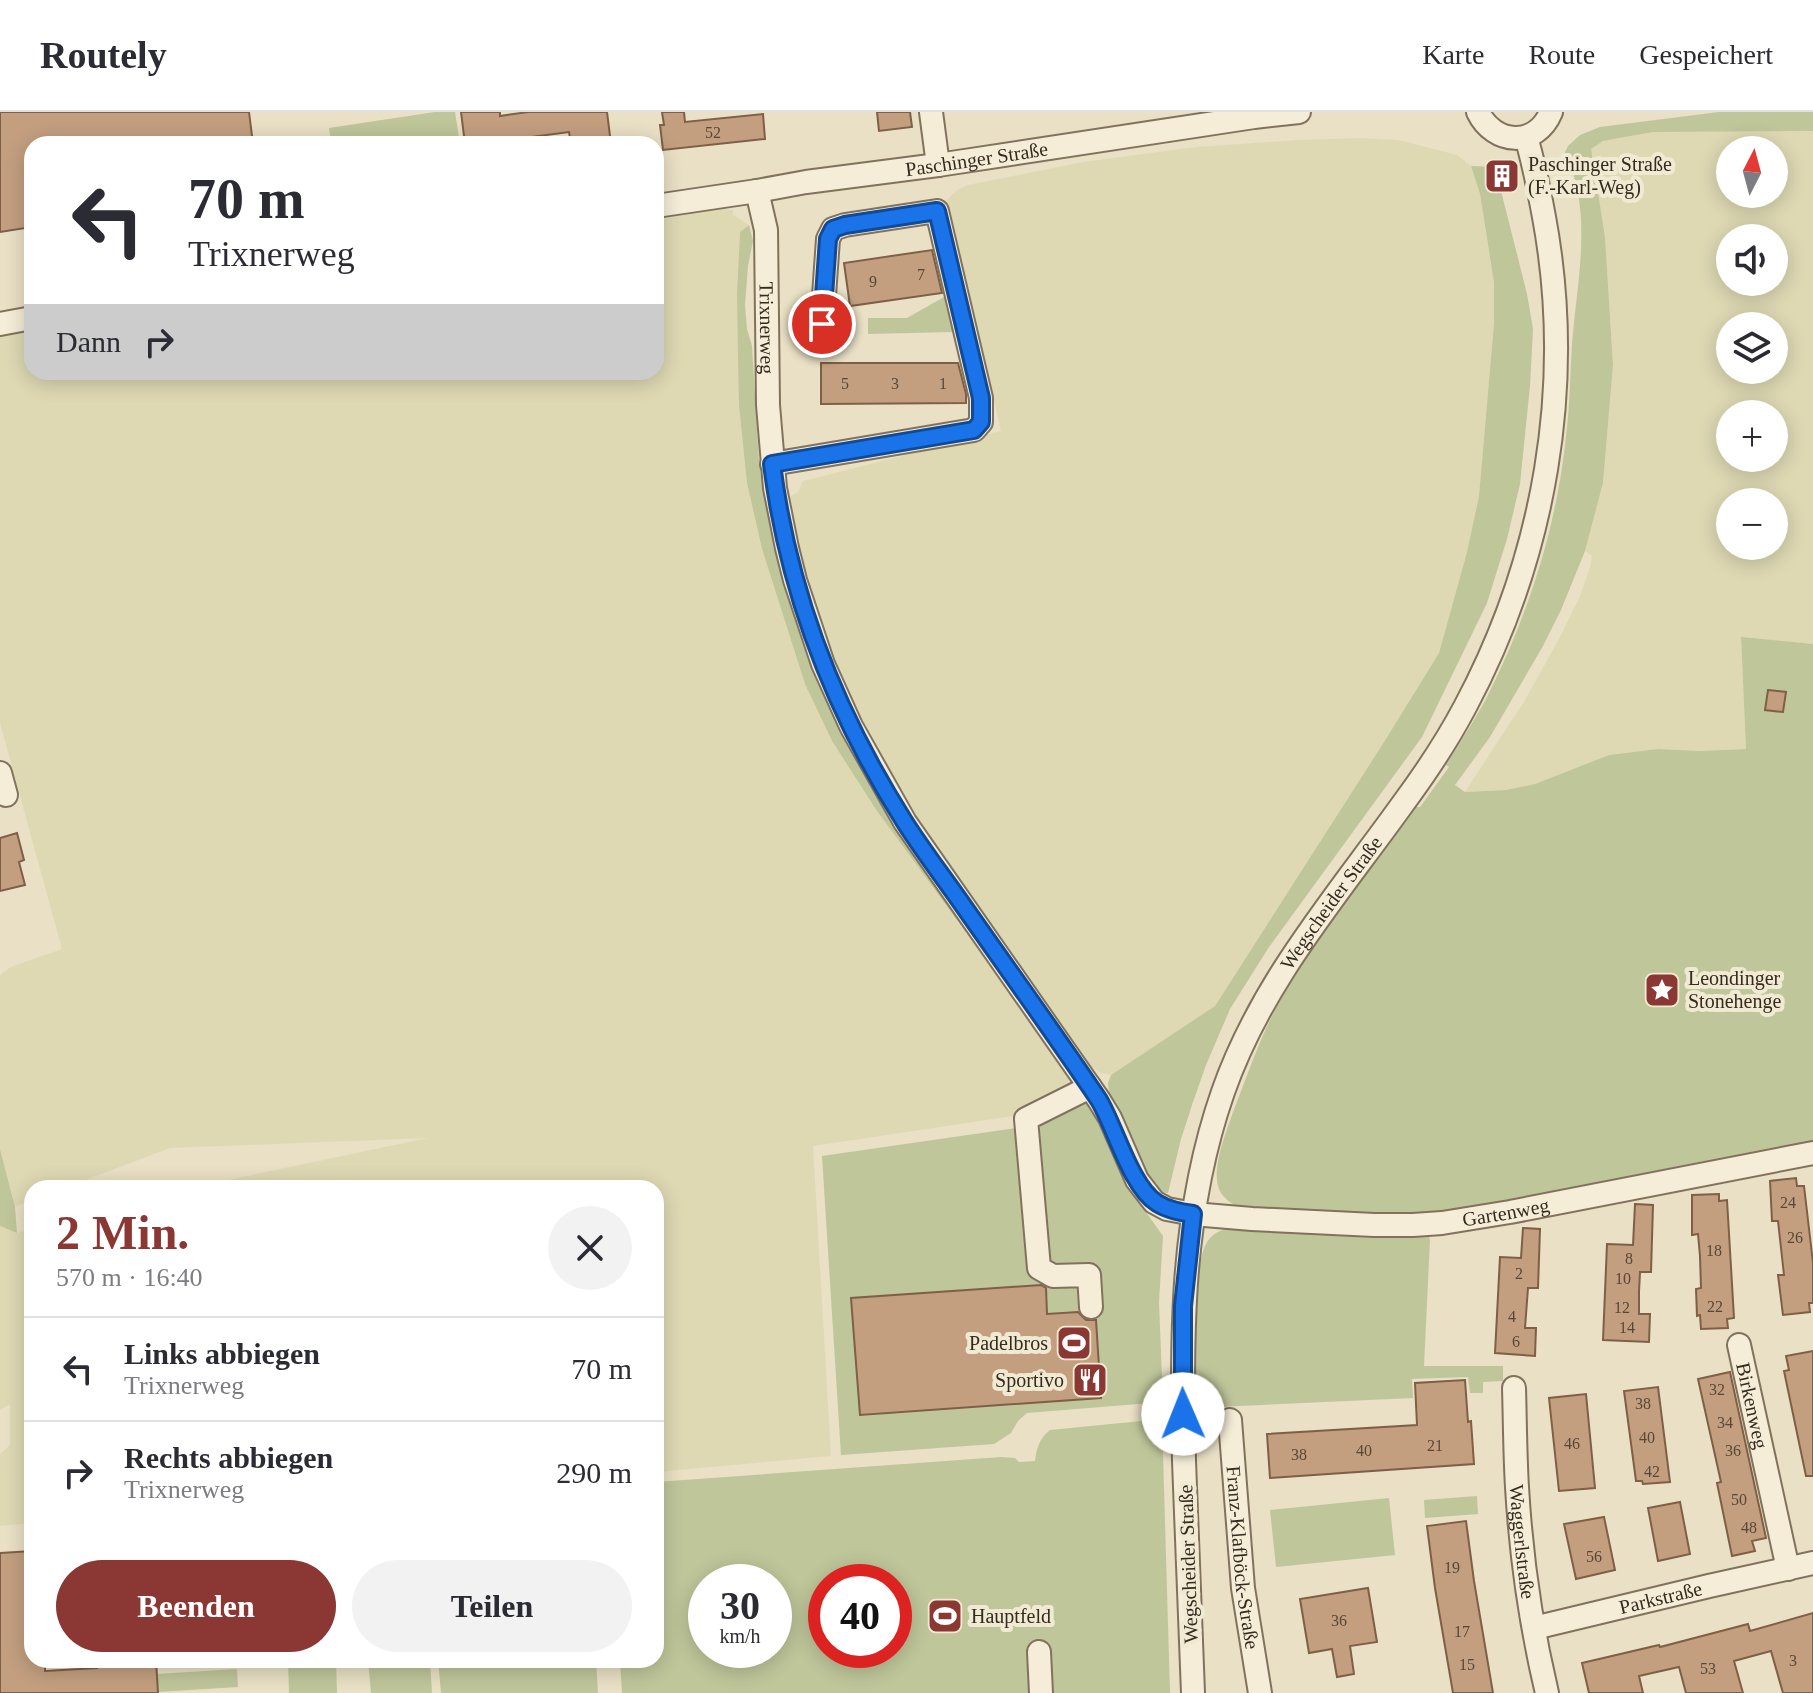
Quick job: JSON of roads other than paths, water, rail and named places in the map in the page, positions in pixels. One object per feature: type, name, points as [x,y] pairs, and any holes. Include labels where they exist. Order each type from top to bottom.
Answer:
[{"type":"street","points":[[931,112],[938,165]]},
{"type":"street","name":"Paschinger Straße","points":[[664,205],[1299,112]]},
{"type":"street","points":[[1478,112],[1486,126],[1510,138],[1526,137],[1537,131],[1551,112]]},
{"type":"street","name":"Wegscheider Straße","points":[[1193,1693],[1182,1384],[1183,1306],[1201,1167],[1224,1087],[1247,1033],[1302,940],[1404,803],[1447,739],[1496,644],[1521,576],[1538,515],[1550,452],[1557,337],[1552,262],[1526,137]]},
{"type":"street","name":"Trixnerweg","points":[[757,191],[766,230],[768,405],[772,464],[795,580],[823,664],[851,726],[905,822],[1090,1087],[1110,1118],[1143,1189],[1154,1202],[1167,1209],[1193,1214]]},
{"type":"street","points":[[772,464],[974,430],[981,422],[981,398],[937,211],[833,229],[828,239],[822,324]]},
{"type":"street","points":[[0,324],[24,320]]},
{"type":"street","points":[[0,773],[6,795]]},
{"type":"street","points":[[1090,1087],[1026,1119],[1039,1268],[1053,1276],[1089,1275],[1091,1307]]},
{"type":"street","name":"Gartenweg","points":[[1193,1214],[1374,1225],[1442,1223],[1813,1153]]},
{"type":"street","name":"Birkenweg","points":[[1739,1345],[1788,1569]]},
{"type":"street","name":"Waggerlstraße","points":[[1514,1388],[1520,1526],[1534,1628],[1547,1693]]},
{"type":"street","name":"Franz-Klafböck-Straße","points":[[1230,1420],[1243,1588],[1260,1693]]},
{"type":"street","name":"Parkstraße","points":[[1534,1628],[1813,1563]]},
{"type":"street","points":[[1039,1652],[1041,1693]]},
{"type":"place","name":"Paschinger Straße (F.-Karl-Weg)","points":[[1502,176]]},
{"type":"place","name":"Leondinger Stonehenge","points":[[1662,990]]},
{"type":"place","name":"Padelbros","points":[[1074,1343]]},
{"type":"place","name":"Sportivo","points":[[1090,1380]]},
{"type":"place","name":"Hauptfeld","points":[[945,1616]]}]
